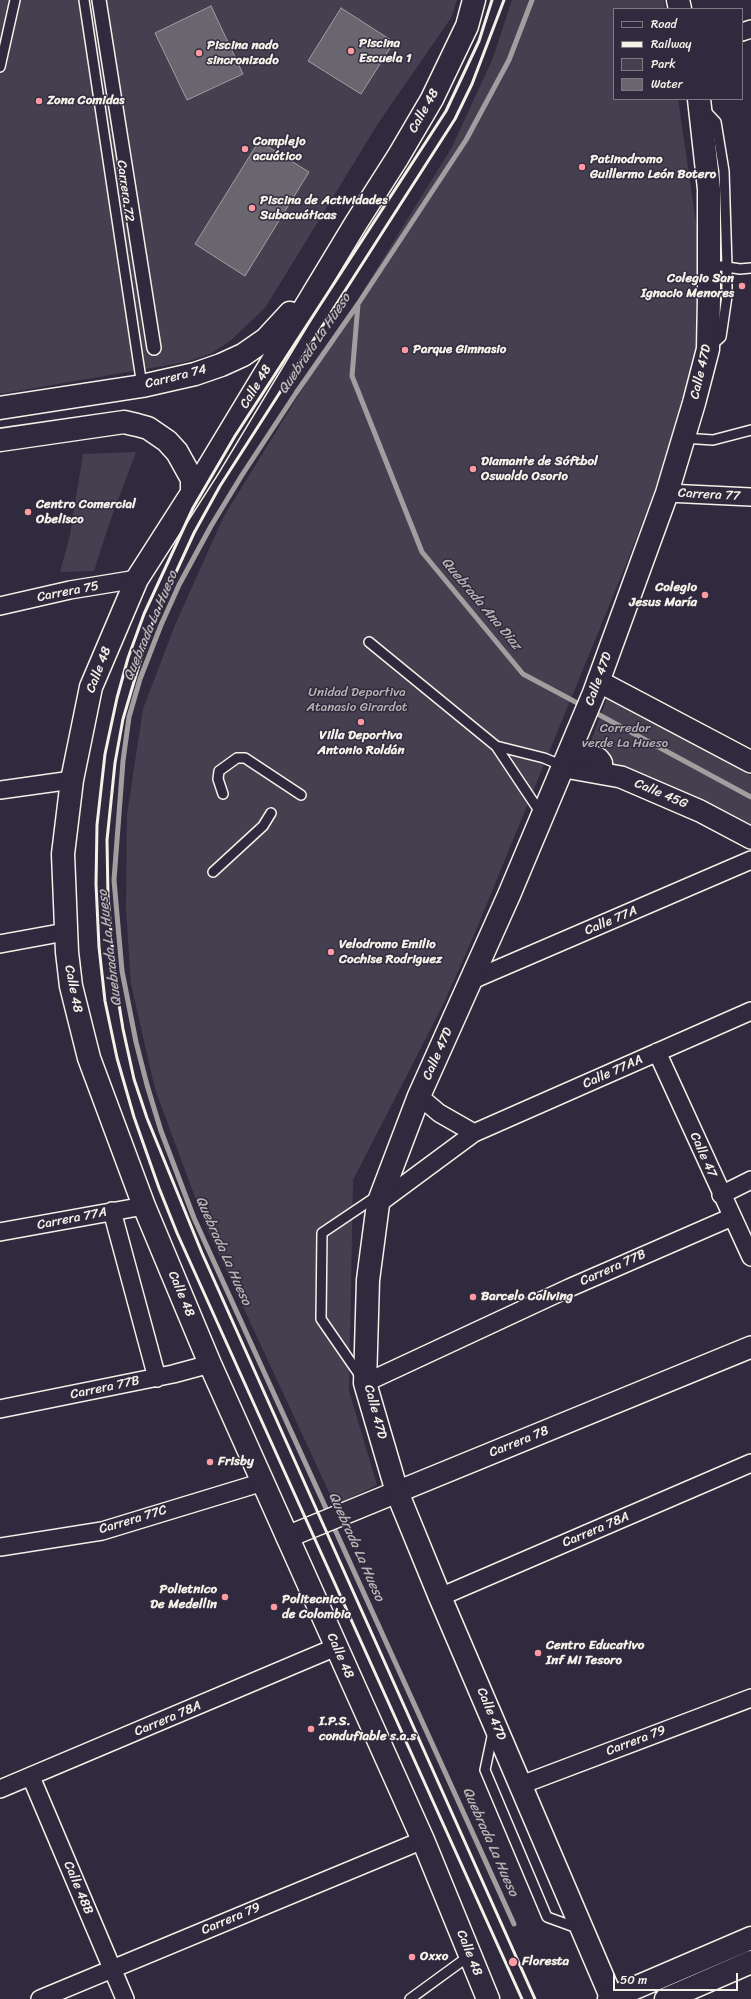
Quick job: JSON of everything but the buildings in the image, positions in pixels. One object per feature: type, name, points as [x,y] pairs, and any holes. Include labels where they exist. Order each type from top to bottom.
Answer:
[{"type":"main road","name":"Calle 48","points":[[474,0],[467,26],[432,99],[192,493],[137,579],[90,687],[72,780],[63,854],[65,932],[71,986],[89,1058],[144,1206],[210,1364],[423,1840],[488,1999]]},
{"type":"main road","name":"Calle 47D","points":[[611,1999],[583,1930],[440,1597],[397,1492],[366,1384],[368,1280],[381,1198],[419,1096],[570,754],[596,687],[666,493],[683,438],[708,349],[718,266],[699,102]]},
{"type":"main road","name":"Carrera 74","points":[[0,408],[142,386],[195,374],[221,365],[243,355],[266,339],[321,280]]},
{"type":"main road","points":[[0,440],[124,422],[148,428],[167,441],[177,452],[192,479],[192,493]]},
{"type":"main road","points":[[570,754],[598,759],[601,763],[601,772]]},
{"type":"main road","points":[[611,1999],[751,1938]]},
{"type":"main road","points":[[666,1999],[751,1962]]},
{"type":"street","points":[[99,0],[154,348]]},
{"type":"street","name":"Carrera 77","points":[[666,493],[751,497]]},
{"type":"street","name":"Carrera 75","points":[[0,606],[70,590],[137,579]]},
{"type":"street","points":[[596,687],[751,762]]},
{"type":"street","name":"Calle 45G","points":[[601,772],[621,777],[700,811],[751,838]]},
{"type":"street","points":[[0,790],[72,780]]},
{"type":"street","name":"Calle 77A","points":[[470,981],[751,860]]},
{"type":"street","points":[[0,944],[65,932]]},
{"type":"street","name":"Calle 77AA","points":[[381,1198],[474,1133],[751,1011]]},
{"type":"street","name":"Calle 47","points":[[657,1052],[751,1257]]},
{"type":"street","points":[[419,1096],[439,1113],[474,1133]]},
{"type":"street","points":[[721,1194],[751,1180]]},
{"type":"street","name":"Carrera 77A","points":[[0,1232],[144,1206]]},
{"type":"street","points":[[112,1211],[156,1378]]},
{"type":"street","name":"Carrera 77B","points":[[366,1384],[569,1288],[732,1217]]},
{"type":"street","name":"Carrera 78","points":[[287,1537],[751,1347]]},
{"type":"street","name":"Carrera 77B","points":[[0,1409],[156,1378],[210,1364]]},
{"type":"street","name":"Carrera 78A","points":[[440,1597],[749,1468]]},
{"type":"street","name":"Carrera 77C","points":[[0,1548],[102,1531],[262,1482]]},
{"type":"street","name":"Carrera 78A","points":[[0,1789],[336,1647]]},
{"type":"street","name":"Carrera 79","points":[[521,1785],[751,1698]]},
{"type":"street","name":"Calle 48B","points":[[31,1777],[125,1999]]},
{"type":"street","name":"Carrera 79","points":[[40,1999],[423,1840]]},
{"type":"lane","points":[[0,66],[15,0]]},
{"type":"lane","name":"Carrera 72","points":[[84,0],[142,386]]},
{"type":"lane","points":[[718,266],[740,269],[751,268]]},
{"type":"lane","points":[[683,438],[713,440],[751,430]]},
{"type":"lane","points":[[369,642],[496,746],[542,815]]},
{"type":"lane","points":[[496,746],[544,758],[570,754]]},
{"type":"lane","points":[[223,794],[218,779],[219,771],[237,758],[244,758],[302,795]]},
{"type":"lane","points":[[213,872],[263,826],[271,813]]},
{"type":"lane","points":[[366,1384],[321,1319],[322,1233],[381,1198]]},
{"type":"lane","points":[[495,1724],[485,1770],[547,1917],[583,1930]]},
{"type":"lane","points":[[410,1999],[470,1955]]},
{"type":"green space","points":[[0,0],[457,0],[451,18],[379,122],[265,308],[230,341],[212,353],[186,362],[0,394]]},
{"type":"green space","name":"Unidad Deportiva Atanasio Girardot","points":[[512,0],[664,0],[665,8],[613,8],[613,100],[678,100],[698,236],[699,319],[692,392],[627,562],[474,935],[443,1005],[353,1180],[349,1391],[377,1485],[335,1505],[206,1227],[155,1089],[131,984],[126,909],[127,815],[143,709],[175,625],[224,516],[452,147],[493,58]]},
{"type":"green space","points":[[136,452],[110,521],[94,571],[60,572],[70,535],[83,454]]},
{"type":"green space","name":"Corredor verde La Hueso","points":[[609,693],[751,776],[751,831],[587,752]]},
{"type":"water","name":"Piscina nado sincronizado","points":[[211,6],[243,74],[187,100],[155,33]]},
{"type":"water","name":"Piscina Escuela 1","points":[[341,8],[394,42],[361,94],[308,61]]},
{"type":"water","name":"Piscina de Actividades Subacuáticas","points":[[259,141],[309,172],[245,276],[195,244]]},
{"type":"waterway","name":"Quebrada La Hueso","points":[[329,1515],[194,1218],[161,1131],[147,1085],[136,1042],[122,971],[114,880],[123,761],[129,717],[140,679],[161,625],[179,585],[211,526],[242,475],[296,393],[358,304],[466,140],[509,60],[532,0]]},
{"type":"waterway","name":"Quebrada Ana Diaz","points":[[358,304],[352,376],[422,552],[523,674],[583,706]]},
{"type":"waterway","name":"Quebrada Ana Diaz","points":[[592,711],[751,797]]},
{"type":"waterway","name":"Quebrada La Hueso","points":[[332,1523],[514,1924]]},
{"type":"railway","points":[[492,0],[479,41],[446,111],[235,436],[193,508],[144,614],[128,658],[117,698],[105,754],[97,825],[96,884],[99,947],[105,1001],[117,1058],[134,1117],[159,1188],[177,1233],[522,1999]]},
{"type":"railway","points":[[504,0],[472,84],[455,119],[220,486],[194,533],[149,631],[123,719],[115,763],[107,840],[108,897],[115,980],[123,1029],[134,1079],[147,1118],[202,1253],[535,1999]]},
{"type":"place","name":"Piscina Escuela 1","points":[[351,51]]},
{"type":"place","name":"Piscina nado sincronizado","points":[[199,53]]},
{"type":"place","name":"Zona Comidas","points":[[39,101]]},
{"type":"place","name":"Complejo acuático","points":[[245,149]]},
{"type":"place","name":"Patinodromo Guillermo León Botero","points":[[582,167]]},
{"type":"place","name":"Piscina de Actividades Subacuáticas","points":[[252,208]]},
{"type":"place","name":"Colegio San Ignacio Menores","points":[[742,286]]},
{"type":"place","name":"Parque Gimnasio","points":[[405,350]]},
{"type":"place","name":"Diamante de Sóftbol Oswaldo Osorio","points":[[473,469]]},
{"type":"place","name":"Centro Comercial Obelisco","points":[[28,512]]},
{"type":"place","name":"Colegio Jesus María","points":[[705,595]]},
{"type":"place","name":"Villa Deportiva Antonio Roldán","points":[[361,722]]},
{"type":"place","name":"Velodromo Emilio Cochise Rodriguez","points":[[331,952]]},
{"type":"place","name":"Barcelo Coliving","points":[[473,1297]]},
{"type":"place","name":"Frisby","points":[[210,1462]]},
{"type":"place","name":"Polietnico De Medellin","points":[[225,1597]]},
{"type":"place","name":"Politecnico de Colombia","points":[[274,1607]]},
{"type":"place","name":"Centro Educativo Inf Mi Tesoro","points":[[538,1653]]},
{"type":"place","name":"I.P.S. condufiable s.a.s","points":[[311,1729]]},
{"type":"place","name":"Oxxo","points":[[412,1957]]},
{"type":"place","name":"Floresta","points":[[513,1962]]}]
